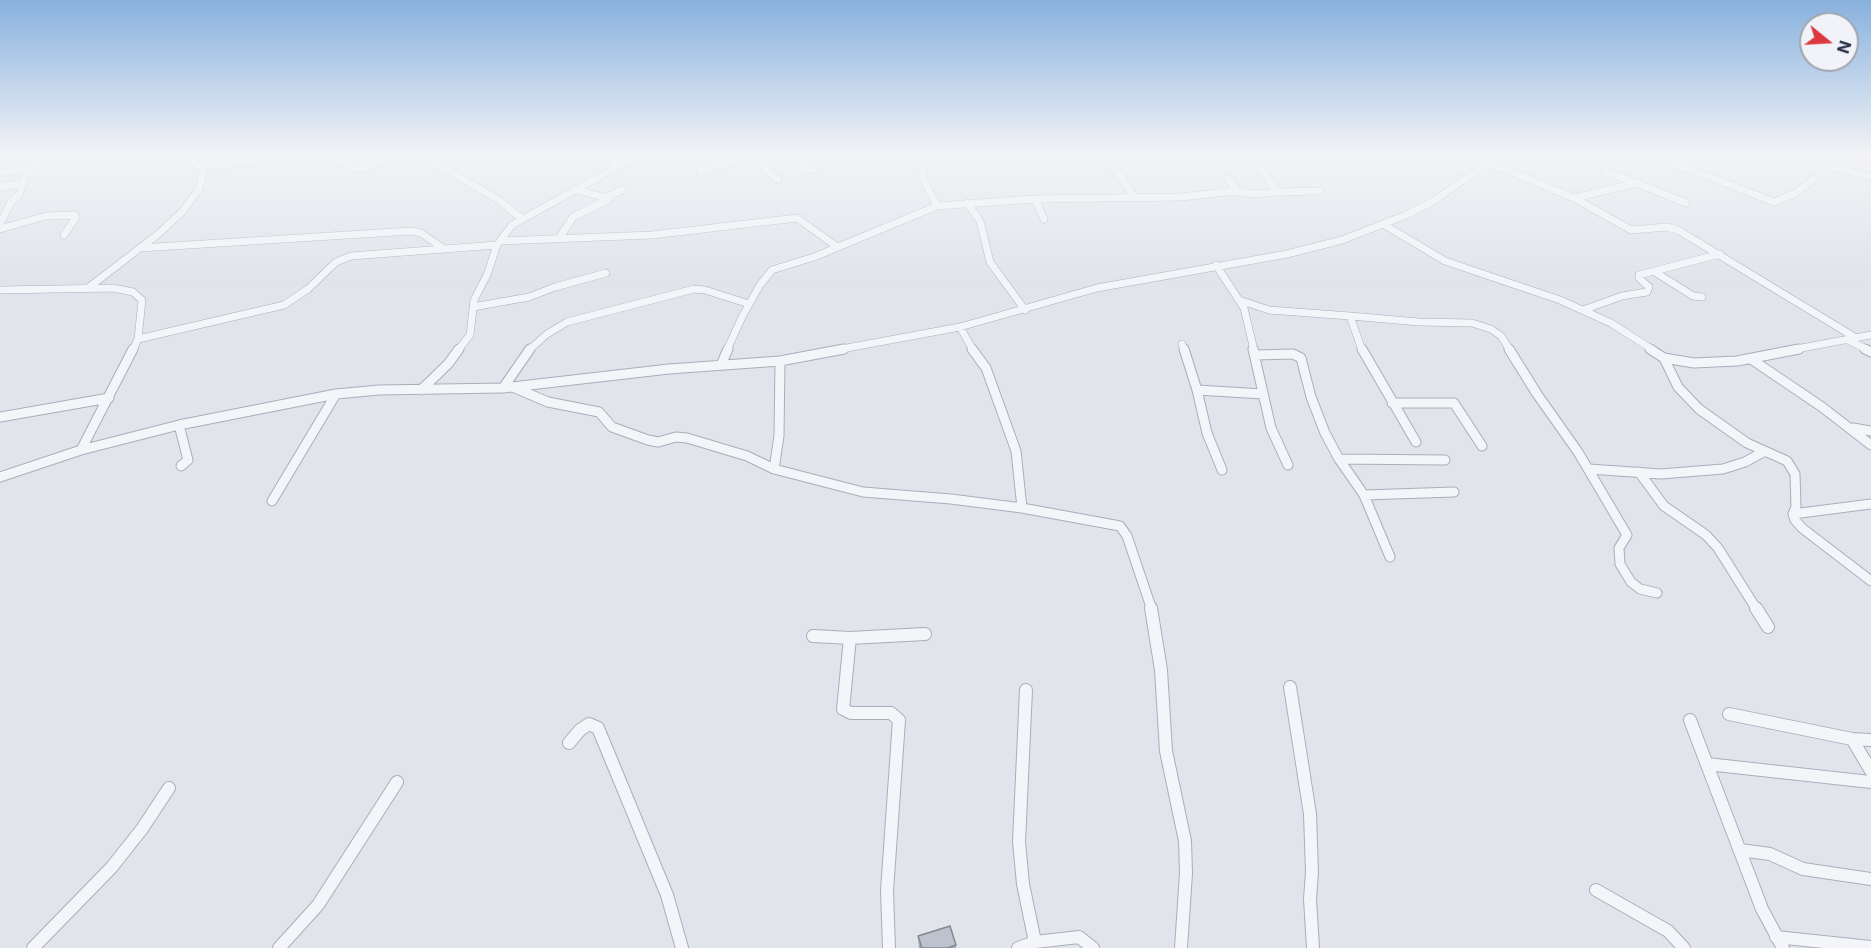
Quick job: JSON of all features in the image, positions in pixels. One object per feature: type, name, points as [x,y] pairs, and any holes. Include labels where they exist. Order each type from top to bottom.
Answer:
[{"type":"street","points":[[0,224],[16,196]]},
{"type":"street","points":[[88,288],[158,235],[194,196]]},
{"type":"street","points":[[492,196],[521,218]]},
{"type":"street","points":[[422,390],[448,364],[470,335],[473,307],[499,243],[521,218],[562,196]]},
{"type":"street","points":[[560,237],[573,217],[609,200],[598,196]]},
{"type":"street","points":[[604,198],[608,196]]},
{"type":"street","points":[[934,196],[937,206]]},
{"type":"street","points":[[721,365],[749,304],[772,270],[814,257],[836,246],[930,211],[937,206],[1035,199],[1126,196]]},
{"type":"street","points":[[1139,196],[1188,196]]},
{"type":"street","points":[[0,477],[81,450],[179,425],[336,394],[379,390],[508,388],[721,365],[780,361],[960,327],[1097,288],[1319,247],[1383,224],[1440,196]]},
{"type":"street","points":[[1570,196],[1631,230],[1671,227],[1720,254],[1871,352]]},
{"type":"street","points":[[1574,198],[1581,196]]},
{"type":"street","points":[[1669,196],[1686,203]]},
{"type":"street","points":[[1759,196],[1774,202],[1788,196]]},
{"type":"street","points":[[1035,199],[1044,219]]},
{"type":"street","points":[[967,203],[980,221],[986,249],[994,269],[1024,310]]},
{"type":"street","points":[[0,229],[46,216],[75,214],[76,217],[64,235]]},
{"type":"street","points":[[138,339],[284,305],[308,289],[336,262],[351,256],[560,237],[652,235],[797,218],[836,246]]},
{"type":"street","points":[[1383,224],[1445,261],[1583,310],[1611,323],[1664,358],[1703,364],[1751,359],[1871,334]]},
{"type":"street","points":[[140,248],[411,231],[421,233],[444,249]]},
{"type":"street","points":[[1583,310],[1622,296],[1647,292],[1649,287],[1638,277],[1720,254]]},
{"type":"street","points":[[1216,265],[1244,308],[1271,428],[1288,465]]},
{"type":"street","points":[[1655,272],[1693,296],[1702,297]]},
{"type":"street","points":[[473,307],[529,297],[555,286],[606,273]]},
{"type":"street","points":[[0,290],[88,288],[123,290],[133,292],[142,300],[138,339],[81,450]]},
{"type":"street","points":[[508,388],[528,351],[547,334],[567,322],[694,289],[705,290],[749,304]]},
{"type":"street","points":[[1239,300],[1255,308],[1269,310],[1419,322],[1472,323],[1491,328],[1501,336],[1588,469],[1626,535],[1618,548],[1620,564],[1631,582],[1640,590],[1657,593]]},
{"type":"street","points":[[1350,316],[1365,358],[1416,442]]},
{"type":"street","points":[[960,327],[967,342],[986,368],[1016,451],[1022,508]]},
{"type":"street","points":[[1182,344],[1197,390],[1207,433],[1222,470]]},
{"type":"street","points":[[1255,356],[1293,354],[1301,358],[1318,415],[1339,459],[1364,495],[1390,557]]},
{"type":"street","points":[[1664,358],[1678,387],[1699,410],[1748,442],[1786,461],[1794,470],[1797,488],[1796,507],[1793,514]]},
{"type":"street","points":[[1751,359],[1871,445]]},
{"type":"street","points":[[774,469],[779,436],[780,361]]},
{"type":"street","points":[[508,388],[549,402],[599,412],[612,427],[623,432],[654,441],[676,437],[687,438],[747,456],[774,469],[863,492],[951,499],[1022,508],[1120,526],[1127,536],[1151,605],[1161,670],[1166,750],[1182,820],[1186,873],[1181,948]]},
{"type":"street","points":[[1197,390],[1263,394]]},
{"type":"street","points":[[273,501],[336,394]]},
{"type":"street","points":[[0,417],[109,398]]},
{"type":"street","points":[[1392,403],[1454,403],[1482,446]]},
{"type":"street","points":[[179,425],[188,460],[181,466]]},
{"type":"street","points":[[1847,427],[1871,430]]},
{"type":"street","points":[[1588,469],[1661,474],[1723,469],[1745,462],[1765,451]]},
{"type":"street","points":[[1339,459],[1445,460]]},
{"type":"street","points":[[1639,472],[1664,506],[1706,535],[1718,548],[1768,627]]},
{"type":"street","points":[[1364,495],[1454,492]]},
{"type":"street","points":[[1793,514],[1871,504]]},
{"type":"street","points":[[1793,514],[1802,528],[1867,573],[1871,581]]},
{"type":"street","points":[[813,636],[850,638],[925,634]]},
{"type":"street","points":[[850,638],[843,709],[851,713],[891,713],[899,720],[887,891],[889,948]]},
{"type":"street","points":[[1290,687],[1310,814],[1312,872],[1310,899],[1313,948]]},
{"type":"street","points":[[1026,690],[1020,787],[1020,842],[1023,884],[1035,942]]},
{"type":"street","points":[[1729,714],[1852,739],[1871,740]]},
{"type":"street","points":[[1690,720],[1762,909],[1780,942],[1871,948]]},
{"type":"street","points":[[569,743],[588,724],[593,724],[598,728],[667,895],[682,948]]},
{"type":"street","points":[[1852,739],[1871,771]]},
{"type":"street","points":[[1707,764],[1871,782]]},
{"type":"street","points":[[279,948],[318,905],[397,782]]},
{"type":"street","points":[[33,948],[111,868],[142,829],[169,788]]},
{"type":"street","points":[[1740,850],[1770,854],[1803,869],[1871,879]]},
{"type":"street","points":[[1596,890],[1668,931],[1684,948]]},
{"type":"street","points":[[1018,948],[1035,942],[1079,937],[1093,948]]},
{"type":"building","points":[[950,926],[956,945],[947,948],[922,948],[918,936]]}]
